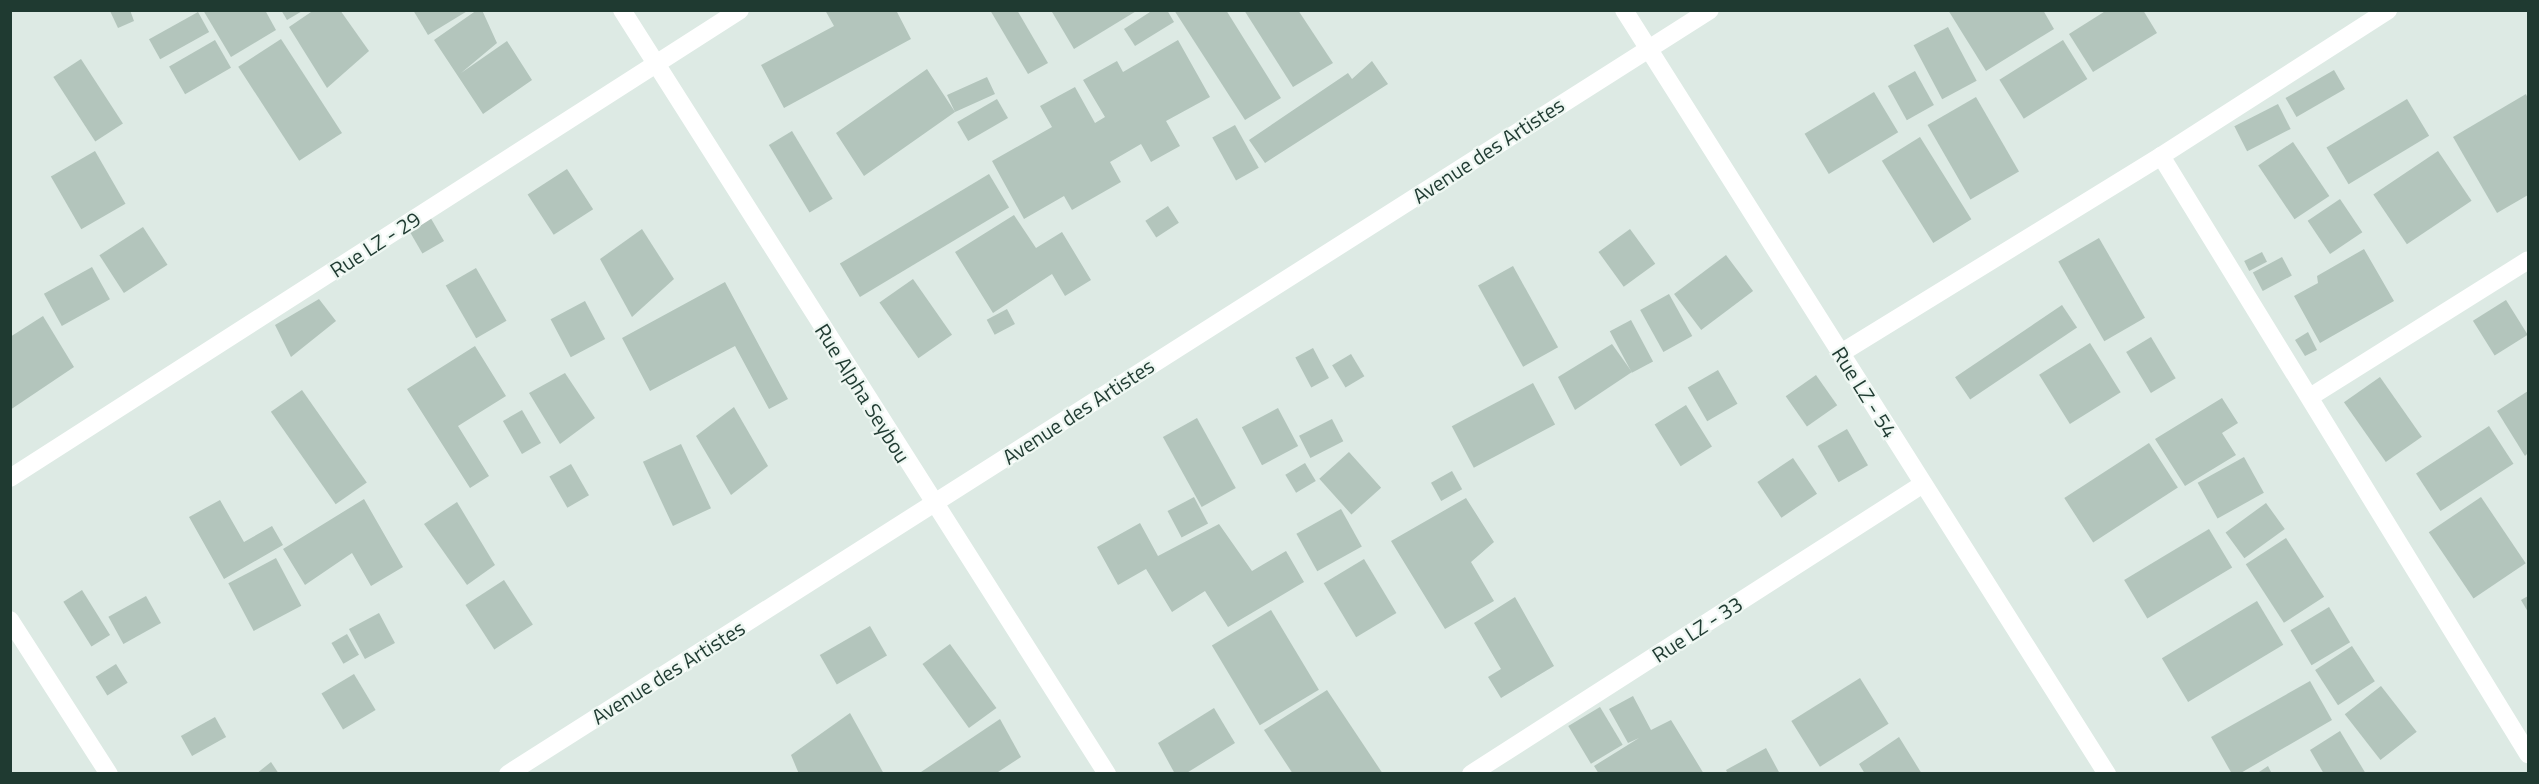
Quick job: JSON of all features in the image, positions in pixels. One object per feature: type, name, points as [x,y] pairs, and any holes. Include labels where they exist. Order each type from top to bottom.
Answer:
[{"type":"street","name":"Rue Alpha Seybou","points":[[622,10],[933,504],[1107,774]]},
{"type":"street","name":"Rue LZ - 29","points":[[10,478],[740,10]]},
{"type":"street","name":"Rue LZ - 54","points":[[1624,10],[2107,774]]},
{"type":"street","name":"Avenue des Artistes","points":[[508,774],[1710,10]]},
{"type":"street","points":[[1841,353],[2162,156],[2388,10]]},
{"type":"street","points":[[2162,156],[2529,754]]},
{"type":"street","points":[[2310,397],[2529,260]]},
{"type":"street","name":"Rue LZ - 33","points":[[1471,774],[1923,484]]},
{"type":"street","points":[[10,620],[109,774]]},
{"type":"building","points":[[130,10],[134,21],[118,28],[110,11]]},
{"type":"building","points":[[203,10],[265,10],[276,30],[231,57]]},
{"type":"building","points":[[281,10],[304,10],[287,20]]},
{"type":"building","points":[[314,10],[340,10],[369,51],[327,88],[289,27]]},
{"type":"building","points":[[413,10],[469,10],[428,35]]},
{"type":"building","points":[[477,10],[482,10],[497,43],[461,73],[507,41],[532,80],[483,114],[434,40]]},
{"type":"building","points":[[825,10],[896,10],[911,39],[784,108],[761,65],[834,26]]},
{"type":"building","points":[[990,10],[1017,10],[1048,63],[1028,74]]},
{"type":"building","points":[[1054,10],[1138,10],[1074,49],[1052,12]]},
{"type":"building","points":[[1153,10],[1167,10],[1174,22],[1135,46],[1124,29]]},
{"type":"building","points":[[1174,10],[1226,10],[1281,98],[1245,120]]},
{"type":"building","points":[[1244,10],[1298,10],[1333,63],[1293,87]]},
{"type":"building","points":[[1948,10],[2043,10],[2054,29],[1986,71]]},
{"type":"building","points":[[2107,10],[2143,10],[2157,33],[2093,72],[2069,34]]},
{"type":"building","points":[[198,12],[209,32],[160,59],[149,39]]},
{"type":"building","points":[[1948,27],[1977,81],[1942,99],[1914,45]]},
{"type":"building","points":[[281,39],[342,133],[299,161],[238,67]]},
{"type":"building","points":[[215,40],[231,68],[185,94],[169,66]]},
{"type":"building","points":[[1178,40],[1210,97],[1166,121],[1180,146],[1151,162],[1141,144],[1110,162],[1121,182],[1072,210],[1064,196],[1024,219],[992,161],[1052,127],[1040,106],[1075,87],[1095,123],[1105,117],[1083,80],[1117,61],[1123,72]]},
{"type":"building","points":[[2063,40],[2087,79],[2024,119],[1999,80]]},
{"type":"building","points":[[81,59],[123,124],[95,142],[53,77]]},
{"type":"building","points":[[1372,61],[1388,84],[1265,163],[1249,140],[1348,73],[1352,79]]},
{"type":"building","points":[[927,69],[955,112],[864,176],[836,133]]},
{"type":"building","points":[[2334,70],[2345,89],[2297,117],[2286,98]]},
{"type":"building","points":[[1915,71],[1934,105],[1907,120],[1888,86]]},
{"type":"building","points":[[987,77],[995,94],[955,112],[947,95]]},
{"type":"building","points":[[1874,92],[1898,132],[1829,174],[1805,134]]},
{"type":"building","points":[[2526,94],[2528,99],[2528,195],[2497,213],[2453,137]]},
{"type":"building","points":[[1976,97],[2019,171],[1971,199],[1928,125]]},
{"type":"building","points":[[997,99],[1008,118],[968,141],[957,122]]},
{"type":"building","points":[[2407,99],[2429,136],[2349,184],[2326,147]]},
{"type":"building","points":[[2278,104],[2291,129],[2247,151],[2234,126]]},
{"type":"building","points":[[1235,125],[1259,168],[1236,180],[1212,138]]},
{"type":"building","points":[[792,131],[833,199],[810,213],[769,145]]},
{"type":"building","points":[[1920,137],[1971,219],[1933,243],[1882,161]]},
{"type":"building","points":[[2293,142],[2329,196],[2295,219],[2258,165]]},
{"type":"building","points":[[95,151],[126,204],[81,229],[51,176]]},
{"type":"building","points":[[2438,151],[2472,201],[2407,244],[2373,195]]},
{"type":"building","points":[[567,169],[593,209],[554,235],[528,195]]},
{"type":"building","points":[[989,174],[1009,207],[860,297],[840,264]]},
{"type":"building","points":[[2340,199],[2362,232],[2330,254],[2308,221]]},
{"type":"building","points":[[1168,206],[1179,223],[1156,237],[1145,221]]},
{"type":"building","points":[[429,215],[444,241],[422,253],[407,228]]},
{"type":"building","points":[[1014,215],[1036,248],[1062,232],[1091,280],[1065,296],[1052,274],[993,313],[955,252]]},
{"type":"building","points":[[143,227],[168,265],[124,293],[99,255]]},
{"type":"building","points":[[642,229],[674,279],[632,317],[600,259]]},
{"type":"building","points":[[1630,229],[1655,264],[1624,287],[1598,252]]},
{"type":"building","points":[[2099,238],[2145,318],[2104,341],[2058,262]]},
{"type":"building","points":[[2364,249],[2394,301],[2320,343],[2294,296],[2318,283],[2317,276]]},
{"type":"building","points":[[2262,252],[2267,262],[2249,271],[2244,261]]},
{"type":"building","points":[[1726,255],[1753,291],[1701,330],[1674,294]]},
{"type":"building","points":[[2282,257],[2292,276],[2263,291],[2253,272]]},
{"type":"building","points":[[1513,266],[1558,347],[1523,367],[1478,285]]},
{"type":"building","points":[[92,267],[110,299],[62,326],[44,294]]},
{"type":"building","points":[[476,268],[506,321],[476,338],[446,286]]},
{"type":"building","points":[[913,279],[952,335],[918,358],[879,303]]},
{"type":"building","points":[[725,282],[788,399],[769,409],[735,346],[650,391],[622,338]]},
{"type":"building","points":[[1669,294],[1692,336],[1663,352],[1640,310]]},
{"type":"building","points":[[319,299],[336,321],[291,357],[275,325]]},
{"type":"building","points":[[2506,300],[2528,335],[2495,355],[2473,321]]},
{"type":"building","points":[[585,301],[605,339],[571,357],[551,319]]},
{"type":"building","points":[[2062,305],[2077,327],[1970,400],[1955,377]]},
{"type":"building","points":[[1007,309],[1015,324],[995,335],[987,320]]},
{"type":"building","points":[[43,316],[74,367],[10,410],[10,337]]},
{"type":"building","points":[[1631,320],[1653,361],[1632,373],[1610,331]]},
{"type":"building","points":[[2308,332],[2317,350],[2305,356],[2295,340]]},
{"type":"building","points":[[2151,337],[2176,378],[2151,393],[2126,352]]},
{"type":"building","points":[[2090,343],[2121,392],[2070,424],[2039,375]]},
{"type":"building","points":[[1612,344],[1632,372],[1575,410],[1558,377]]},
{"type":"building","points":[[475,346],[506,396],[458,426],[489,476],[470,488],[407,389]]},
{"type":"building","points":[[1313,348],[1329,378],[1311,387],[1295,357]]},
{"type":"building","points":[[1351,354],[1364,376],[1346,388],[1332,365]]},
{"type":"building","points":[[1718,370],[1738,404],[1707,421],[1688,388]]},
{"type":"building","points":[[565,373],[595,418],[560,444],[529,393]]},
{"type":"building","points":[[1816,375],[1837,405],[1807,427],[1786,396]]},
{"type":"building","points":[[2380,377],[2422,437],[2386,462],[2344,402]]},
{"type":"building","points":[[1533,383],[1555,424],[1474,468],[1452,426]]},
{"type":"building","points":[[302,390],[367,483],[336,504],[271,412]]},
{"type":"building","points":[[2528,391],[2528,453],[2525,456],[2497,411]]},
{"type":"building","points":[[2222,398],[2238,423],[2222,433],[2236,455],[2185,486],[2155,439]]},
{"type":"building","points":[[1686,405],[1712,447],[1681,466],[1655,425]]},
{"type":"building","points":[[734,407],[768,466],[731,495],[696,436]]},
{"type":"building","points":[[1278,408],[1298,446],[1262,465],[1242,427]]},
{"type":"building","points":[[522,410],[541,443],[522,454],[503,421]]},
{"type":"building","points":[[1197,418],[1236,488],[1202,507],[1163,437]]},
{"type":"building","points":[[1332,419],[1343,441],[1310,458],[1299,436]]},
{"type":"building","points":[[2489,426],[2514,464],[2441,511],[2416,473]]},
{"type":"building","points":[[1847,429],[1868,465],[1839,482],[1818,446]]},
{"type":"building","points":[[2149,443],[2178,487],[2093,542],[2064,498]]},
{"type":"building","points":[[681,444],[711,508],[673,526],[643,462]]},
{"type":"building","points":[[1349,452],[1381,488],[1351,514],[1319,479]]},
{"type":"building","points":[[2244,457],[2264,493],[2218,519],[2198,483]]},
{"type":"building","points":[[1793,458],[1817,494],[1781,518],[1757,482]]},
{"type":"building","points":[[1305,463],[1316,481],[1296,493],[1285,475]]},
{"type":"building","points":[[571,464],[589,495],[567,508],[549,476]]},
{"type":"building","points":[[1452,471],[1462,489],[1441,501],[1431,483]]},
{"type":"building","points":[[1194,497],[1208,523],[1182,538],[1168,511]]},
{"type":"building","points":[[2481,497],[2526,563],[2474,599],[2429,532]]},
{"type":"building","points":[[1466,498],[1494,542],[1471,562],[1494,601],[1445,629],[1391,541]]},
{"type":"building","points":[[364,499],[403,567],[371,586],[352,553],[305,585],[283,549]]},
{"type":"building","points":[[220,500],[244,542],[272,526],[283,545],[224,579],[189,517]]},
{"type":"building","points":[[457,502],[495,565],[467,585],[424,524]]},
{"type":"building","points":[[2266,503],[2285,529],[2244,558],[2226,532]]},
{"type":"building","points":[[1341,509],[1362,547],[1317,571],[1296,534]]},
{"type":"building","points":[[1140,523],[1158,556],[1219,524],[1252,571],[1286,551],[1304,582],[1228,627],[1205,591],[1172,612],[1146,569],[1118,585],[1097,547]]},
{"type":"building","points":[[2209,529],[2232,568],[2147,619],[2124,580]]},
{"type":"building","points":[[2286,538],[2324,597],[2284,623],[2246,564]]},
{"type":"building","points":[[276,558],[301,606],[254,631],[228,583]]},
{"type":"building","points":[[1364,559],[1396,613],[1356,637],[1324,583]]},
{"type":"building","points":[[504,580],[533,624],[494,650],[465,605]]},
{"type":"building","points":[[82,590],[110,635],[91,647],[63,602]]},
{"type":"building","points":[[146,596],[161,623],[123,644],[108,617]]},
{"type":"building","points":[[2528,596],[2528,612],[2521,600]]},
{"type":"building","points":[[1515,597],[1554,666],[1501,698],[1488,677],[1501,669],[1474,623]]},
{"type":"building","points":[[2257,601],[2283,645],[2188,702],[2162,658]]},
{"type":"building","points":[[2329,607],[2350,642],[2312,665],[2290,630]]},
{"type":"building","points":[[1271,610],[1319,690],[1260,725],[1212,646]]},
{"type":"building","points":[[379,613],[395,643],[365,659],[349,629]]},
{"type":"building","points":[[870,626],[887,655],[837,684],[820,655]]},
{"type":"building","points":[[347,634],[359,655],[343,664],[331,643]]},
{"type":"building","points":[[950,644],[996,708],[969,728],[922,664]]},
{"type":"building","points":[[2352,646],[2375,681],[2338,705],[2315,670]]},
{"type":"building","points":[[116,664],[128,683],[107,695],[96,677]]},
{"type":"building","points":[[354,674],[376,710],[343,730],[321,694]]},
{"type":"building","points":[[1860,678],[1889,724],[1820,767],[1791,721]]},
{"type":"building","points":[[2310,681],[2332,720],[2239,774],[2232,774],[2211,737]]},
{"type":"building","points":[[2381,686],[2417,732],[2380,760],[2345,714]]},
{"type":"building","points":[[1327,690],[1383,774],[1293,774],[1264,730]]},
{"type":"building","points":[[1633,696],[1651,730],[1671,720],[1704,774],[1599,774],[1594,766],[1639,738],[1628,743],[1609,709]]},
{"type":"building","points":[[1600,707],[1623,745],[1591,764],[1568,726]]},
{"type":"building","points":[[1214,708],[1235,743],[1185,774],[1175,774],[1158,743]]},
{"type":"building","points":[[850,713],[884,774],[799,774],[791,755]]},
{"type":"building","points":[[215,717],[226,737],[192,756],[181,736]]},
{"type":"building","points":[[1000,719],[1021,757],[995,774],[918,774]]},
{"type":"building","points":[[2340,731],[2366,774],[2324,774],[2310,750]]},
{"type":"building","points":[[1899,737],[1922,774],[1865,774],[1859,764]]},
{"type":"building","points":[[1766,748],[1780,774],[1728,774],[1726,770]]},
{"type":"building","points":[[271,762],[279,774],[256,774]]},
{"type":"building","points":[[2268,766],[2272,774],[2256,774]]}]
